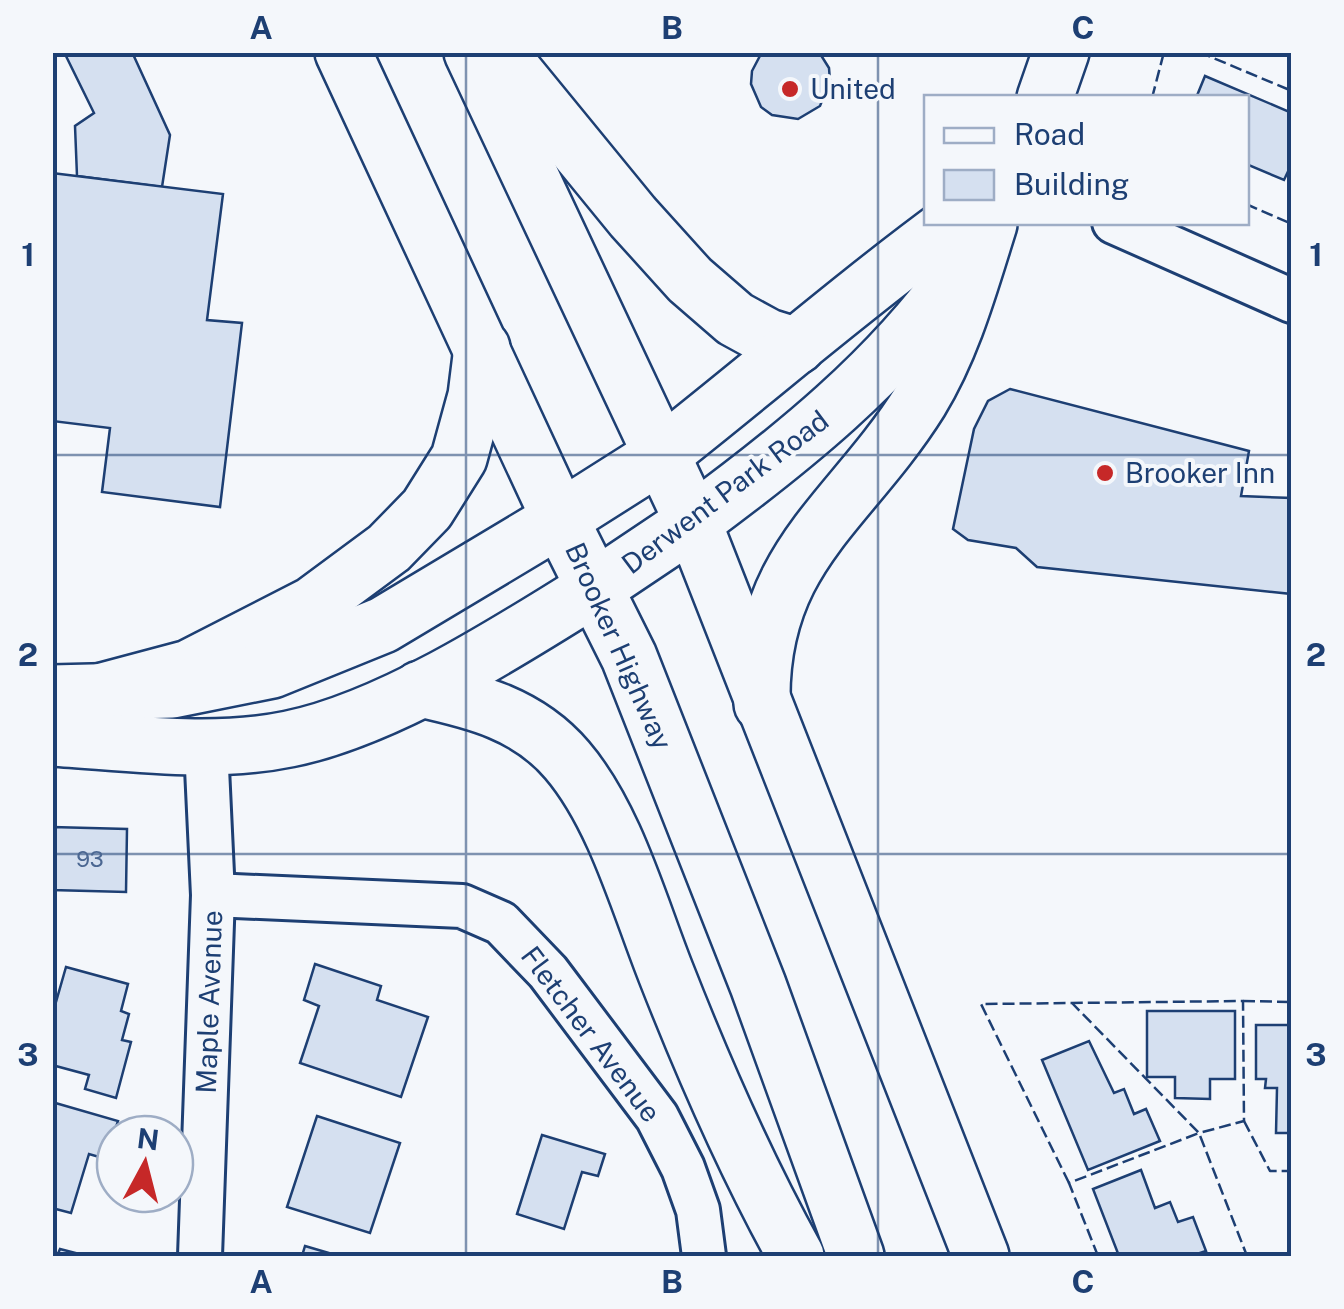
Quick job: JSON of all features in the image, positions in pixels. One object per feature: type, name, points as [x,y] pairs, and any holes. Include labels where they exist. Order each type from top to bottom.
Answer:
[{"type":"main road","name":"Brooker Highway","points":[[343,52],[629,657],[691,809],[856,1256]]},
{"type":"main road","points":[[472,52],[692,522],[981,1256]]},
{"type":"main road","points":[[498,52],[633,217],[690,280],[735,320],[797,346]]},
{"type":"main road","points":[[1046,95],[1062,52]]},
{"type":"main road","points":[[76,692],[172,690],[272,670],[383,625],[661,456],[870,283],[974,225]]},
{"type":"main road","name":"Derwent Park Road","points":[[52,738],[206,747],[290,739],[366,714],[420,688],[596,587],[692,522],[811,430],[881,365],[943,295],[977,225]]},
{"type":"main road","points":[[762,704],[767,640],[785,584],[803,552],[872,468],[919,402],[956,326],[978,225]]},
{"type":"main road","points":[[76,692],[189,668],[312,605],[389,548],[427,509],[459,458],[473,413],[482,348]]},
{"type":"main road","points":[[420,688],[490,706],[516,718],[566,758],[585,784],[608,825],[727,1117],[796,1256]]},
{"type":"street","points":[[1121,225],[1292,301]]},
{"type":"street","name":"Maple Avenue","points":[[200,1256],[213,895],[206,747]]},
{"type":"street","name":"Fletcher Avenue","points":[[213,895],[462,906],[501,923],[548,972],[656,1117],[698,1210],[704,1256]]},
{"type":"building","points":[[64,52],[132,52],[170,135],[162,187],[77,176],[75,126],[94,113]]},
{"type":"building","name":"United","points":[[762,52],[819,52],[829,68],[830,81],[820,106],[798,119],[772,115],[761,107],[751,84],[752,71]]},
{"type":"building","points":[[1205,76],[1292,113],[1292,163],[1284,180],[1249,165],[1249,95],[1197,95]]},
{"type":"building","points":[[52,173],[223,194],[207,320],[242,323],[220,507],[102,492],[110,428],[52,421]]},
{"type":"building","name":"Brooker Inn","points":[[1010,389],[1249,451],[1241,496],[1292,498],[1292,594],[1037,567],[1016,548],[968,540],[953,529],[974,429],[988,401]]},
{"type":"building","points":[[52,827],[127,829],[126,892],[52,890]]},
{"type":"building","points":[[315,964],[381,986],[377,1000],[428,1017],[401,1097],[300,1063],[319,1006],[304,1000]]},
{"type":"building","points":[[66,967],[128,984],[121,1011],[129,1014],[122,1040],[131,1042],[116,1098],[85,1089],[89,1075],[52,1065],[52,1016]]},
{"type":"building","points":[[1147,1011],[1235,1011],[1235,1079],[1210,1079],[1210,1099],[1175,1098],[1175,1077],[1147,1077]]},
{"type":"building","points":[[1256,1025],[1292,1025],[1292,1133],[1276,1133],[1277,1088],[1265,1088],[1266,1079],[1256,1079]]},
{"type":"building","points":[[1089,1041],[1114,1093],[1124,1089],[1134,1114],[1146,1109],[1160,1141],[1088,1170],[1042,1060]]},
{"type":"building","points":[[52,1102],[95,1114],[95,1156],[89,1154],[71,1213],[52,1208]]},
{"type":"building","points":[[317,1116],[400,1143],[370,1233],[287,1207]]},
{"type":"building","points":[[542,1135],[605,1154],[598,1176],[582,1172],[564,1229],[517,1214]]},
{"type":"building","points":[[1141,1170],[1155,1208],[1170,1202],[1178,1222],[1193,1217],[1206,1251],[1191,1256],[1119,1256],[1093,1189]]},
{"type":"building","points":[[305,1246],[339,1256],[302,1256]]},
{"type":"building","points":[[60,1249],[87,1256],[57,1256]]},
{"type":"fence","points":[[1153,95],[1164,52]]},
{"type":"fence","points":[[1199,52],[1292,91]]},
{"type":"fence","points":[[1249,205],[1292,224]]},
{"type":"fence","points":[[1243,1001],[1292,1002]]},
{"type":"fence","points":[[1069,1183],[981,1004],[1072,1003],[1199,1133],[1244,1121],[1243,1001],[1072,1003]]},
{"type":"fence","points":[[1244,1121],[1270,1171],[1292,1171]]},
{"type":"fence","points":[[1098,1256],[1069,1183],[1199,1133],[1247,1256]]},
{"type":"place","name":"United","points":[[790,89]]},
{"type":"place","name":"Brooker Inn","points":[[1105,473]]}]
